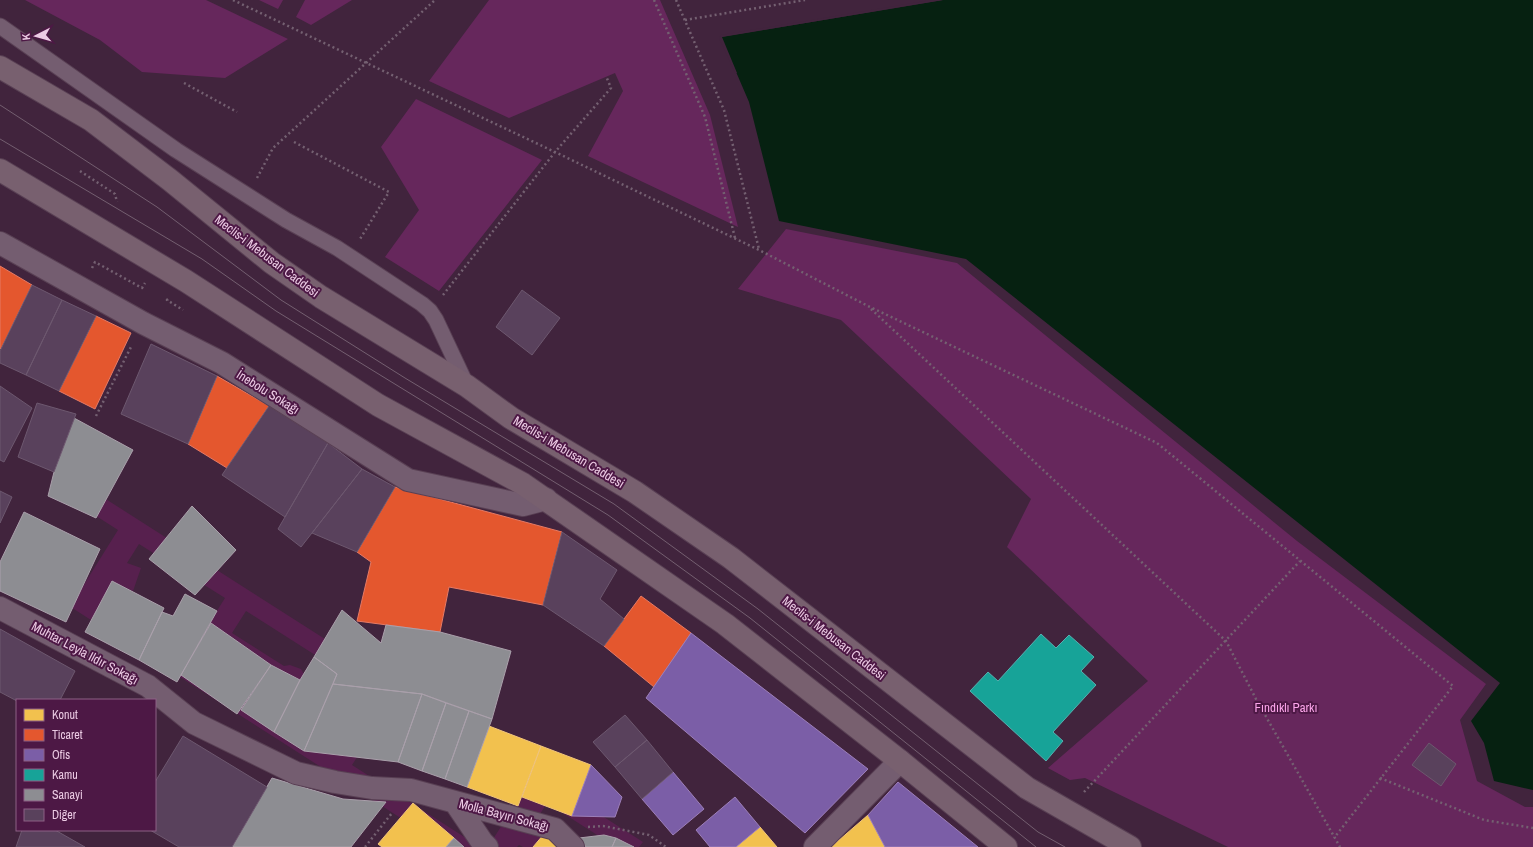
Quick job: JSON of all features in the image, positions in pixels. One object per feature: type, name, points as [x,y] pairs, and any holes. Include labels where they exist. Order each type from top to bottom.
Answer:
[{"type":"main road","name":"Meclis-i Mebusan Caddesi","points":[[0,67],[91,120],[170,180],[272,263],[321,297],[373,327],[467,386],[511,418],[635,492],[730,558],[1026,788],[1130,847]]},
{"type":"main road","points":[[0,170],[180,277],[378,404],[523,484],[546,499],[725,624],[900,761],[1006,847]]},
{"type":"street","name":"İnebolu Sokağı","points":[[0,243],[143,323],[222,363],[408,480],[523,506],[546,499]]},
{"type":"street","name":"Muhtar Leyla Ildır Sokağı","points":[[0,608],[148,686],[194,723],[296,772],[335,782],[372,788],[411,790]]},
{"type":"street","points":[[815,847],[900,761]]},
{"type":"street","name":"Molla Bayırı Sokağı","points":[[411,790],[555,829]]},
{"type":"street","points":[[455,802],[487,847]]},
{"type":"street","points":[[555,829],[573,847]]},
{"type":"lane","points":[[0,26],[176,150],[349,256],[430,311],[467,386]]},
{"type":"path","points":[[233,0],[735,238],[868,306],[1157,443],[1453,686],[1334,838]]},
{"type":"path","points":[[249,196],[273,148],[435,0]]},
{"type":"path","points":[[654,0],[705,117],[735,238]]},
{"type":"path","points":[[676,0],[724,110],[759,250]]},
{"type":"path","points":[[685,20],[805,0]]},
{"type":"path","points":[[430,311],[555,152],[611,88],[606,76]]},
{"type":"path","points":[[184,83],[237,112]]},
{"type":"path","points":[[294,142],[389,192],[349,256]]},
{"type":"path","points":[[80,171],[116,194],[117,202]]},
{"type":"path","points":[[95,262],[142,288]]},
{"type":"path","points":[[868,306],[1226,641],[1256,699],[1340,847]]},
{"type":"path","points":[[96,416],[143,323]]},
{"type":"path","points":[[1084,792],[1300,561]]},
{"type":"path","points":[[1380,778],[1484,820],[1533,828]]},
{"type":"path","points":[[365,847],[386,821]]},
{"type":"path","name":"Molla Bayırı Sokağı","points":[[555,829],[603,826],[649,835],[666,847]]},
{"type":"shaded area","points":[[943,0],[1533,0],[1533,790],[1494,781],[1484,743],[1471,721],[1500,683],[966,259],[779,221],[749,102],[721,37]]},
{"type":"shaded area","points":[[65,473],[643,842],[639,847],[616,847],[547,803],[533,825],[576,847],[523,847],[519,845],[517,847],[488,847],[525,789],[392,703],[352,765],[480,847],[446,847],[5,565],[80,591],[118,530],[54,489]],"holes":[[[139,544],[225,598],[186,660],[113,584],[133,591],[141,568],[127,563]],[[246,611],[370,690],[331,752],[207,672],[219,653],[271,686],[307,679],[301,669],[290,665],[284,666],[232,633]]]},
{"type":"green space","points":[[25,0],[206,0],[288,39],[225,78],[142,72],[100,40]]},
{"type":"green space","points":[[259,0],[283,0],[278,9]]},
{"type":"green space","points":[[305,0],[352,0],[311,25],[296,17]]},
{"type":"green space","points":[[489,0],[660,0],[710,115],[738,227],[588,156],[623,91],[615,73],[509,118],[429,81]]},
{"type":"green space","points":[[416,99],[542,160],[439,291],[385,257],[419,210],[381,147]]},
{"type":"green space","name":"Fındıklı Parkı","points":[[786,229],[957,263],[1297,541],[1486,684],[1460,720],[1477,781],[1525,807],[1533,807],[1533,847],[1228,847],[1085,778],[1070,780],[1048,768],[1148,681],[1007,547],[1031,499],[841,320],[738,289]]},
{"type":"pier","points":[[931,0],[943,0],[722,37],[737,73],[735,73],[719,38],[721,35]]},
{"type":"building: Konut","points":[[489,726],[541,746],[518,806],[467,787]]},
{"type":"building: Konut","points":[[541,746],[591,765],[572,816],[522,797]]},
{"type":"building: Konut","points":[[413,803],[454,838],[446,847],[382,847],[378,844]]},
{"type":"building: Konut","points":[[868,815],[885,847],[831,847]]},
{"type":"building: Konut","points":[[760,827],[777,847],[736,847]]},
{"type":"building: Konut","points":[[544,834],[557,847],[533,847]]},
{"type":"building: Ticaret","points":[[0,266],[32,285],[1,349],[0,348]]},
{"type":"building: Ticaret","points":[[96,316],[131,333],[95,409],[59,391]]},
{"type":"building: Ticaret","points":[[217,376],[269,406],[227,468],[188,444]]},
{"type":"building: Ticaret","points":[[395,487],[562,532],[543,605],[449,587],[440,632],[357,621],[371,562],[357,552]]},
{"type":"building: Ticaret","points":[[641,596],[691,633],[654,687],[604,646]]},
{"type":"building: Ofis","points":[[691,633],[868,769],[805,833],[646,698]]},
{"type":"building: Ofis","points":[[591,765],[622,797],[615,817],[572,816]]},
{"type":"building: Ofis","points":[[673,772],[704,809],[673,835],[642,799]]},
{"type":"building: Ofis","points":[[898,782],[978,847],[885,847],[868,815]]},
{"type":"building: Ofis","points":[[735,797],[760,827],[736,847],[710,847],[696,830]]},
{"type":"building: Kamu","points":[[1041,634],[1056,648],[1069,635],[1094,657],[1081,671],[1096,685],[1053,732],[1063,741],[1046,761],[970,691],[988,672],[998,681]]},
{"type":"building: Sanayi","points":[[74,418],[133,450],[96,518],[48,496],[54,472]]},
{"type":"building: Sanayi","points":[[192,506],[236,550],[195,595],[149,559]]},
{"type":"building: Sanayi","points":[[24,512],[100,549],[66,622],[0,591],[0,562]]},
{"type":"building: Sanayi","points":[[112,581],[164,608],[139,660],[85,632]]},
{"type":"building: Sanayi","points":[[185,594],[217,611],[177,682],[139,660],[162,612],[173,616]]},
{"type":"building: Sanayi","points":[[342,610],[381,643],[386,625],[440,632],[511,651],[492,719],[422,694],[333,684],[337,674],[314,657]]},
{"type":"building: Sanayi","points":[[211,623],[271,665],[237,714],[181,675]]},
{"type":"building: Sanayi","points":[[314,657],[337,674],[304,751],[274,732],[300,680]]},
{"type":"building: Sanayi","points":[[271,665],[300,680],[274,732],[241,710]]},
{"type":"building: Sanayi","points":[[333,684],[422,694],[398,762],[304,751]]},
{"type":"building: Sanayi","points":[[422,694],[446,703],[422,771],[398,762]]},
{"type":"building: Sanayi","points":[[446,703],[469,711],[445,779],[422,771]]},
{"type":"building: Sanayi","points":[[469,711],[492,719],[467,787],[445,779]]},
{"type":"building: Sanayi","points":[[272,778],[343,799],[386,802],[351,847],[232,847]]},
{"type":"building: Sanayi","points":[[604,835],[616,838],[612,847],[586,847],[579,838]]},
{"type":"building: Sanayi","points":[[454,838],[464,847],[446,847]]},
{"type":"building: Sanayi","points":[[616,838],[634,847],[612,847]]},
{"type":"building: Diğer","points":[[32,285],[62,300],[26,375],[0,363],[0,351]]},
{"type":"building: Diğer","points":[[522,290],[560,318],[532,355],[496,327]]},
{"type":"building: Diğer","points":[[62,300],[96,316],[59,391],[26,375]]},
{"type":"building: Diğer","points":[[151,344],[217,376],[188,444],[121,414]]},
{"type":"building: Diğer","points":[[0,386],[32,408],[4,462],[0,460]]},
{"type":"building: Diğer","points":[[37,403],[76,414],[54,472],[18,457]]},
{"type":"building: Diğer","points":[[269,406],[328,443],[285,517],[222,475]]},
{"type":"building: Diğer","points":[[328,443],[362,469],[301,547],[278,529]]},
{"type":"building: Diğer","points":[[362,469],[395,487],[357,552],[312,533]]},
{"type":"building: Diğer","points":[[0,491],[12,497],[0,523]]},
{"type":"building: Diğer","points":[[562,532],[617,570],[600,599],[624,619],[604,646],[543,605]]},
{"type":"building: Diğer","points":[[0,629],[75,671],[61,699],[16,699],[16,700],[0,692]]},
{"type":"building: Diğer","points":[[625,715],[647,740],[615,767],[593,742]]},
{"type":"building: Diğer","points":[[183,736],[267,787],[232,847],[179,847],[152,831],[156,831],[156,780]]},
{"type":"building: Diğer","points":[[647,740],[673,772],[642,799],[615,767]]},
{"type":"building: Diğer","points":[[1429,743],[1456,764],[1441,786],[1412,765]]},
{"type":"building: Diğer","points":[[22,831],[57,831],[85,847],[16,847]]},
{"type":"tram line","points":[[0,105],[157,207],[281,300],[405,378],[614,504],[758,609],[1038,832],[1065,847]]},
{"type":"tram line","points":[[0,139],[202,259],[276,311],[608,515],[750,618],[1036,847]]}]
